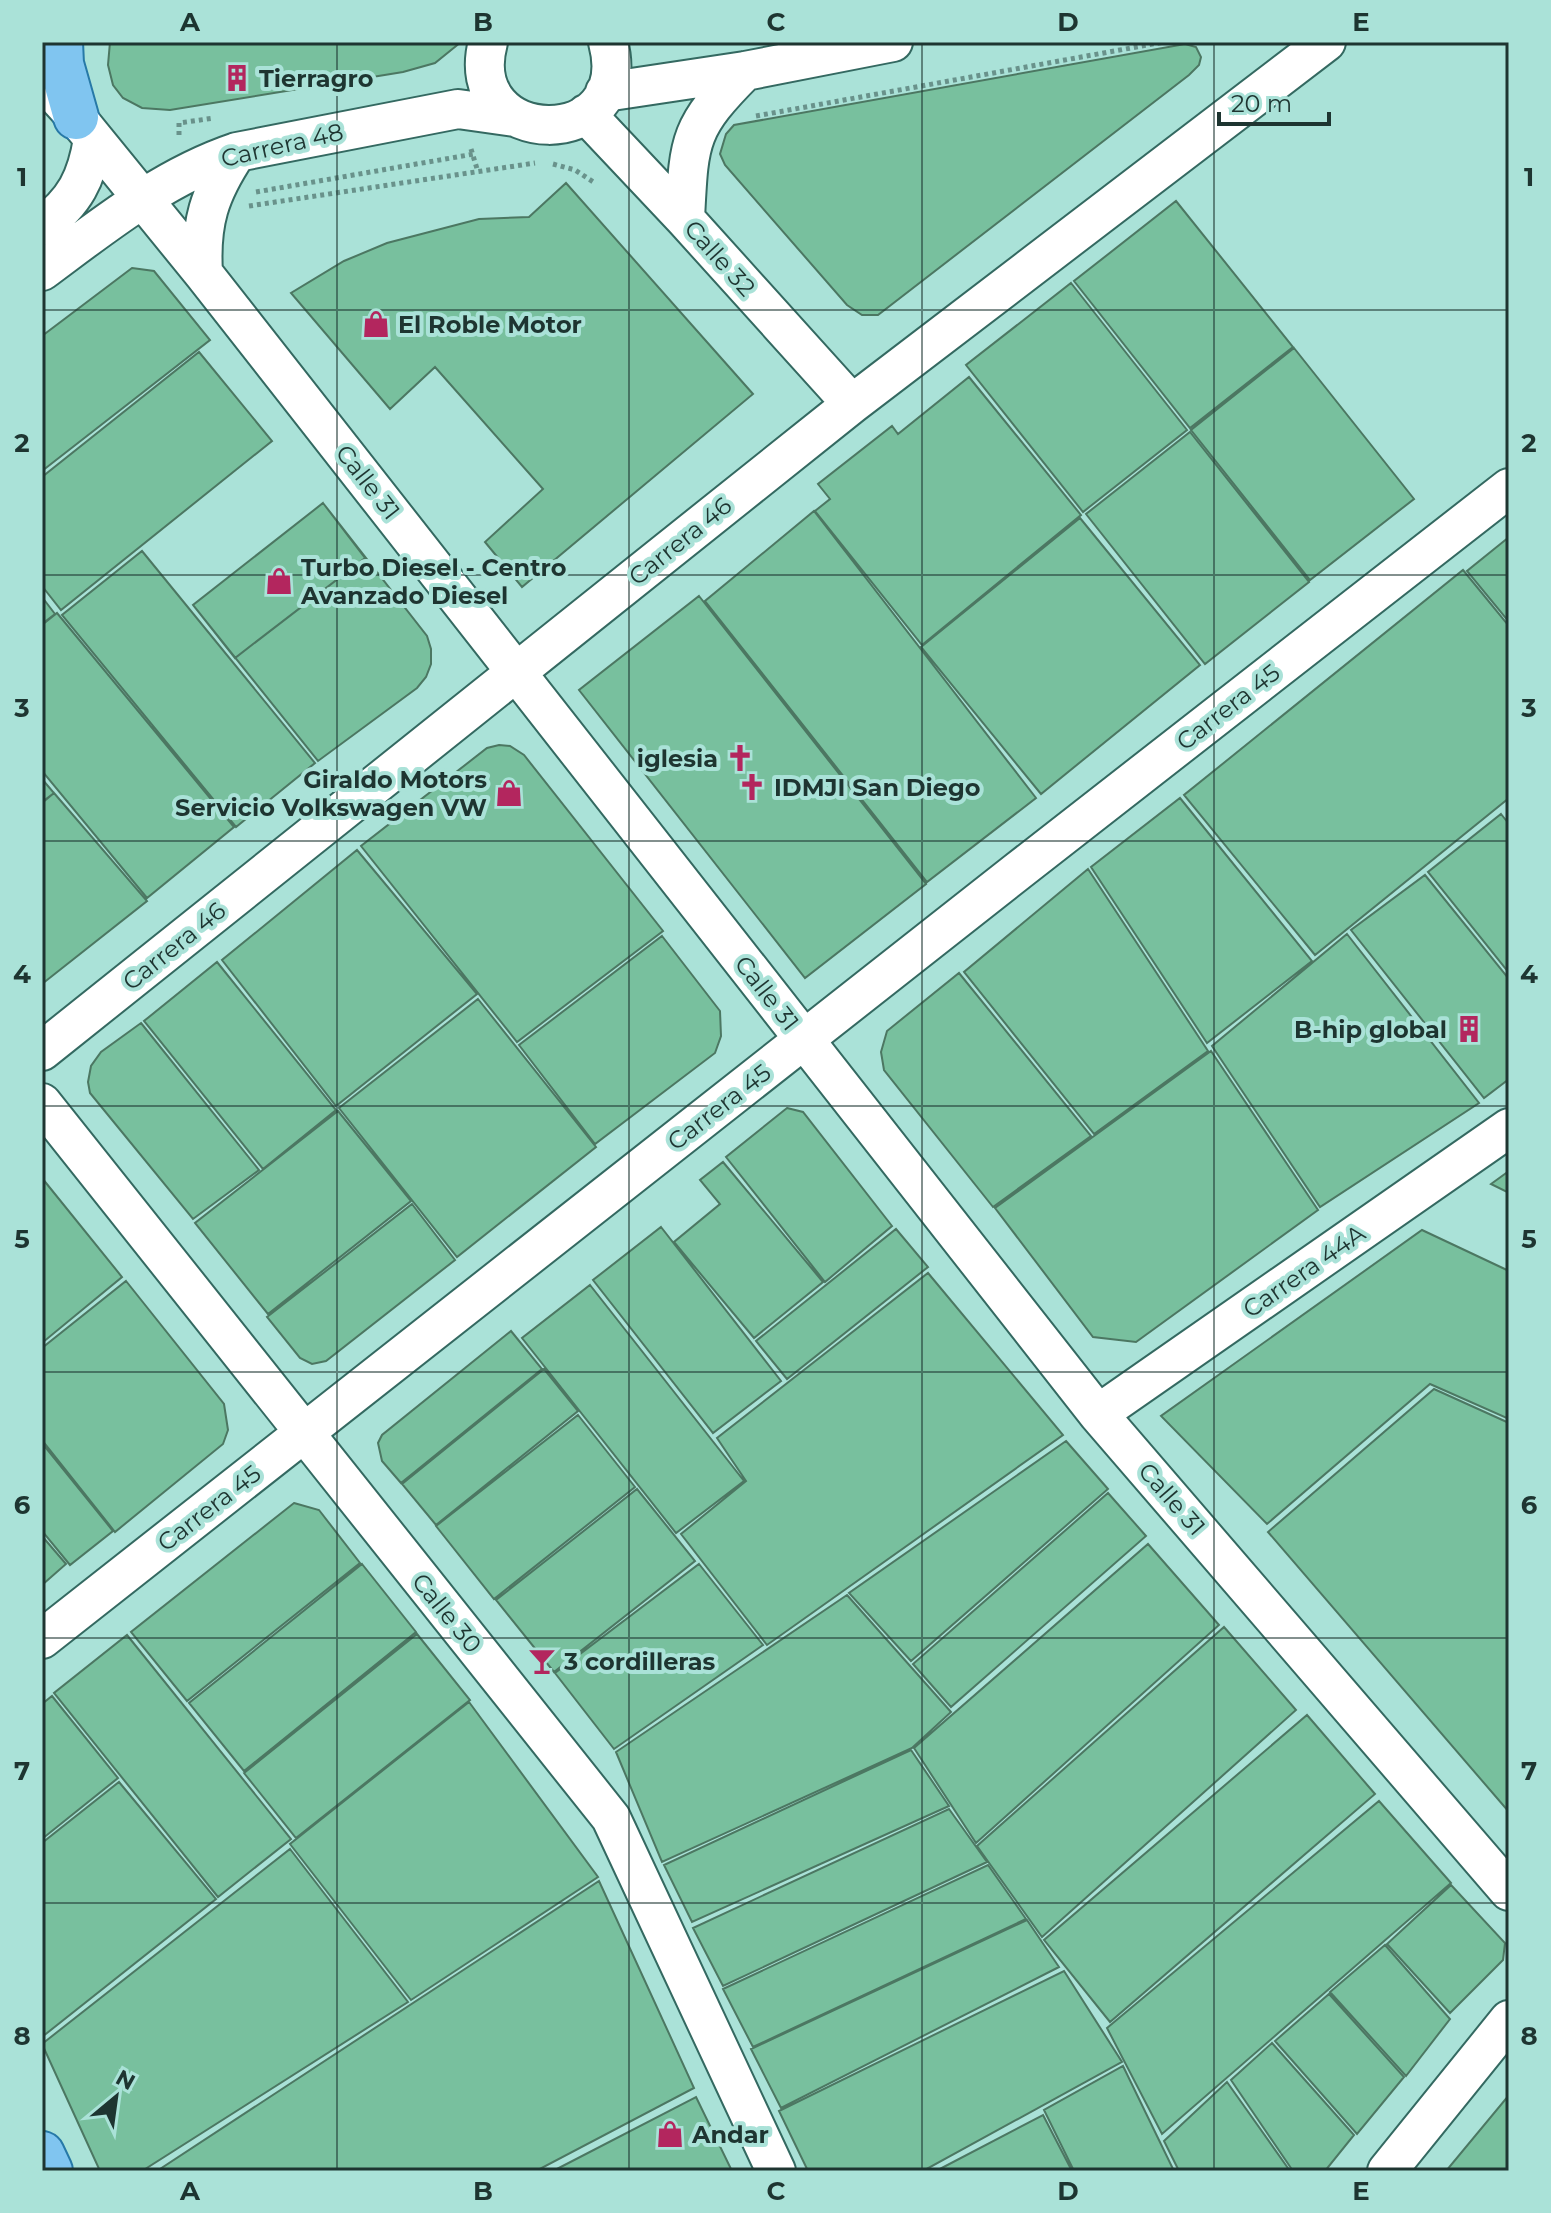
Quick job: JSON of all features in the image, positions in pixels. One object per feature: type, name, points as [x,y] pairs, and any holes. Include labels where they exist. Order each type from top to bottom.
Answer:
[{"type":"main road","points":[[60,42],[61,64],[84,128]]},
{"type":"main road","points":[[42,2154],[50,2171]]},
{"type":"street","points":[[596,103],[611,75],[612,57],[608,42]]},
{"type":"street","name":"Carrera 48","points":[[42,271],[180,175],[237,152],[458,109],[515,117],[543,126],[558,126],[596,103],[893,42]]},
{"type":"street","name":"Carrera 46","points":[[42,1051],[852,404],[1326,42]]},
{"type":"street","points":[[458,109],[487,49]]},
{"type":"street","points":[[487,49],[486,73],[491,90],[501,105],[515,117]]},
{"type":"street","points":[[685,219],[688,162],[693,136],[703,116],[745,71]]},
{"type":"street","name":"Calle 31","points":[[42,80],[203,273],[1098,1414],[1509,1891]]},
{"type":"street","name":"Calle 32","points":[[596,103],[685,219],[852,404]]},
{"type":"street","points":[[42,226],[56,216],[78,190],[89,167],[84,128]]},
{"type":"street","points":[[203,273],[203,224],[209,200],[237,152]]},
{"type":"street","name":"Carrera 45","points":[[42,1639],[1509,488]]},
{"type":"street","name":"Calle 30","points":[[42,1103],[611,1818],[776,2171]]},
{"type":"street","name":"Carrera 44A","points":[[1098,1414],[1509,1128]]},
{"type":"street","points":[[1387,2171],[1509,2020]]},
{"type":"path","points":[[209,200],[486,152]]},
{"type":"building","name":"Tierragro","points":[[110,42],[461,42],[435,63],[403,72],[170,110],[142,108],[123,98],[113,85],[108,65]]},
{"type":"building","points":[[1185,44],[1196,47],[1201,57],[1199,65],[1189,75],[878,315],[862,315],[847,305],[725,165],[720,154],[726,134],[734,125]]},
{"type":"building","points":[[566,183],[753,394],[522,587],[485,542],[543,489],[435,367],[390,409],[291,293],[344,261],[387,243],[479,219],[529,217]]},
{"type":"building","points":[[1176,201],[1293,347],[1190,428],[1074,281]]},
{"type":"building","points":[[132,268],[154,271],[210,340],[42,471],[42,336]]},
{"type":"building","points":[[1071,283],[1187,430],[1083,512],[966,365]]},
{"type":"building","points":[[1294,348],[1414,499],[1310,580],[1191,430]]},
{"type":"building","points":[[199,352],[272,441],[61,610],[42,586],[42,477]]},
{"type":"building","points":[[969,377],[1081,515],[922,645],[815,511],[830,499],[818,484],[892,426],[898,434]]},
{"type":"building","points":[[1190,432],[1309,582],[1205,664],[1086,514]]},
{"type":"building","points":[[323,503],[427,636],[431,664],[417,688],[318,761],[193,605]]},
{"type":"building","name":"Turbo Diesel - Centro Avanzado Diesel","points":[[323,503],[365,558],[235,658],[193,605]]},
{"type":"building","name":"Turbo Diesel - Centro Avanzado Diesel","points":[[323,503],[365,558],[235,658],[193,605]]},
{"type":"building","points":[[814,511],[1036,798],[927,882],[705,601]]},
{"type":"building","points":[[1080,518],[1200,665],[1041,794],[921,647]]},
{"type":"building","points":[[1509,537],[1509,622],[1467,571]]},
{"type":"building","points":[[142,551],[315,763],[236,827],[62,615]]},
{"type":"building","points":[[1463,570],[1509,626],[1509,798],[1315,955],[1184,795]]},
{"type":"building","name":"IDMJI San Diego","points":[[699,596],[926,884],[805,978],[579,690]]},
{"type":"building","points":[[42,597],[55,614],[42,624]]},
{"type":"building","points":[[57,613],[234,827],[147,898],[42,771],[42,625]]},
{"type":"building","points":[[510,746],[524,755],[663,931],[517,1042],[361,846],[487,748]]},
{"type":"building","points":[[42,779],[54,793],[42,802]]},
{"type":"building","points":[[54,793],[147,901],[42,984],[42,803]]},
{"type":"building","points":[[1180,798],[1312,961],[1207,1043],[1091,867]]},
{"type":"building","points":[[1501,814],[1509,824],[1509,973],[1428,872]]},
{"type":"building","points":[[357,850],[477,994],[336,1106],[222,960]]},
{"type":"building","points":[[1088,869],[1208,1051],[1094,1134],[964,972]]},
{"type":"building","name":"B-hip global","points":[[1425,875],[1509,979],[1509,1079],[1484,1098],[1351,930]]},
{"type":"building","points":[[1347,934],[1479,1103],[1320,1207],[1212,1046]]},
{"type":"building","points":[[662,936],[720,1011],[721,1036],[715,1053],[595,1144],[519,1045]]},
{"type":"building","points":[[217,962],[336,1110],[263,1169],[144,1021]]},
{"type":"building","points":[[959,973],[1091,1136],[993,1207],[884,1070],[881,1052],[887,1031]]},
{"type":"building","points":[[478,999],[596,1147],[457,1257],[339,1108]]},
{"type":"building","points":[[141,1023],[259,1170],[193,1219],[90,1093],[88,1082],[91,1066],[101,1052]]},
{"type":"building","points":[[1211,1051],[1318,1210],[1136,1342],[1093,1337],[995,1208]]},
{"type":"building","points":[[787,1108],[803,1112],[892,1226],[825,1282],[726,1157]]},
{"type":"building","points":[[338,1111],[411,1201],[268,1314],[195,1223]]},
{"type":"building","points":[[723,1162],[823,1282],[754,1338],[674,1242],[720,1204],[700,1180]]},
{"type":"building","points":[[1509,1171],[1509,1193],[1491,1184]]},
{"type":"building","points":[[42,1178],[122,1277],[42,1343]]},
{"type":"building","points":[[412,1204],[455,1260],[326,1361],[312,1364],[300,1358],[267,1317]]},
{"type":"building","points":[[661,1227],[781,1381],[713,1433],[593,1280]]},
{"type":"building","points":[[896,1229],[928,1267],[787,1379],[756,1341]]},
{"type":"building","points":[[1422,1230],[1509,1271],[1509,1419],[1430,1384],[1267,1524],[1161,1416]]},
{"type":"building","points":[[928,1273],[1063,1435],[767,1645],[681,1534],[746,1481],[717,1438]]},
{"type":"building","points":[[126,1281],[224,1404],[228,1430],[223,1444],[115,1532],[42,1440],[42,1348]]},
{"type":"building","points":[[590,1285],[744,1481],[676,1533],[522,1338]]},
{"type":"building","points":[[511,1331],[542,1369],[401,1483],[382,1461],[378,1443],[382,1435]]},
{"type":"building","points":[[544,1369],[578,1411],[436,1525],[402,1484]]},
{"type":"building","points":[[1434,1389],[1509,1423],[1509,1812],[1268,1532]]},
{"type":"building","points":[[578,1415],[635,1487],[494,1599],[436,1526]]},
{"type":"building","points":[[1066,1441],[1108,1489],[911,1661],[849,1593]]},
{"type":"building","points":[[42,1443],[113,1531],[70,1565],[42,1531]]},
{"type":"building","points":[[637,1489],[695,1561],[554,1672],[496,1600]]},
{"type":"building","points":[[1108,1493],[1146,1536],[951,1707],[913,1664]]},
{"type":"building","points":[[294,1503],[319,1510],[360,1563],[187,1701],[131,1632]]},
{"type":"building","points":[[42,1536],[66,1564],[42,1585]]},
{"type":"building","points":[[1148,1544],[1219,1625],[976,1843],[914,1748]]},
{"type":"building","points":[[362,1564],[416,1632],[244,1771],[189,1703]]},
{"type":"building","points":[[699,1564],[763,1645],[614,1749],[555,1673]]},
{"type":"building","points":[[847,1595],[951,1712],[912,1748],[662,1862],[616,1752]]},
{"type":"building","points":[[1224,1627],[1296,1710],[1042,1937],[977,1846]]},
{"type":"building","points":[[417,1634],[470,1700],[296,1838],[244,1773]]},
{"type":"building","points":[[127,1635],[291,1839],[218,1897],[54,1693]]},
{"type":"building","points":[[52,1696],[118,1778],[42,1839],[42,1704]]},
{"type":"building","points":[[469,1702],[598,1877],[411,2000],[290,1844]]},
{"type":"building","points":[[1307,1715],[1375,1794],[1110,2022],[1044,1940]]},
{"type":"building","points":[[911,1750],[949,1806],[692,1922],[664,1865]]},
{"type":"building","points":[[119,1782],[216,1899],[42,2037],[42,1843]]},
{"type":"building","points":[[1379,1801],[1451,1883],[1162,2134],[1107,2028]]},
{"type":"building","points":[[949,1809],[987,1862],[723,1986],[693,1928]]},
{"type":"building","points":[[290,1849],[408,2002],[142,2171],[100,2171],[42,2044]]},
{"type":"building","points":[[988,1865],[1026,1919],[753,2047],[723,1989]]},
{"type":"building","points":[[599,1881],[694,2088],[536,2171],[157,2171]]},
{"type":"building","points":[[1451,1885],[1505,1943],[1503,1960],[1450,2013],[1387,1944]]},
{"type":"building","points":[[1027,1920],[1059,1967],[781,2108],[751,2049]]},
{"type":"building","points":[[1385,1945],[1450,2019],[1406,2076],[1330,1992]]},
{"type":"building","points":[[1064,1971],[1122,2062],[923,2171],[808,2171],[779,2111]]},
{"type":"building","points":[[1329,1994],[1404,2077],[1357,2134],[1275,2041]]},
{"type":"building","points":[[1272,2043],[1354,2135],[1325,2171],[1293,2171],[1231,2080]]},
{"type":"building","points":[[1123,2066],[1174,2171],[1074,2171],[1044,2110]]},
{"type":"building","points":[[1227,2082],[1290,2171],[1179,2171],[1164,2141]]},
{"type":"building","points":[[1509,2095],[1509,2171],[1446,2171]]},
{"type":"building","name":"Andar","points":[[696,2097],[732,2171],[553,2171]]},
{"type":"building","points":[[1043,2115],[1072,2171],[936,2171]]},
{"type":"place","name":"Tierragro","points":[[237,78]]},
{"type":"place","name":"El Roble Motor","points":[[376,324]]},
{"type":"place","name":"Turbo Diesel - Centro Avanzado Diesel","points":[[279,581]]},
{"type":"place","name":"iglesia","points":[[740,758]]},
{"type":"place","name":"IDMJI San Diego","points":[[752,787]]},
{"type":"place","name":"Giraldo Motors Servicio Volkswagen VW","points":[[509,793]]},
{"type":"place","name":"B-hip global","points":[[1469,1029]]},
{"type":"place","name":"3 cordilleras","points":[[542,1661]]},
{"type":"place","name":"Andar","points":[[670,2134]]}]
